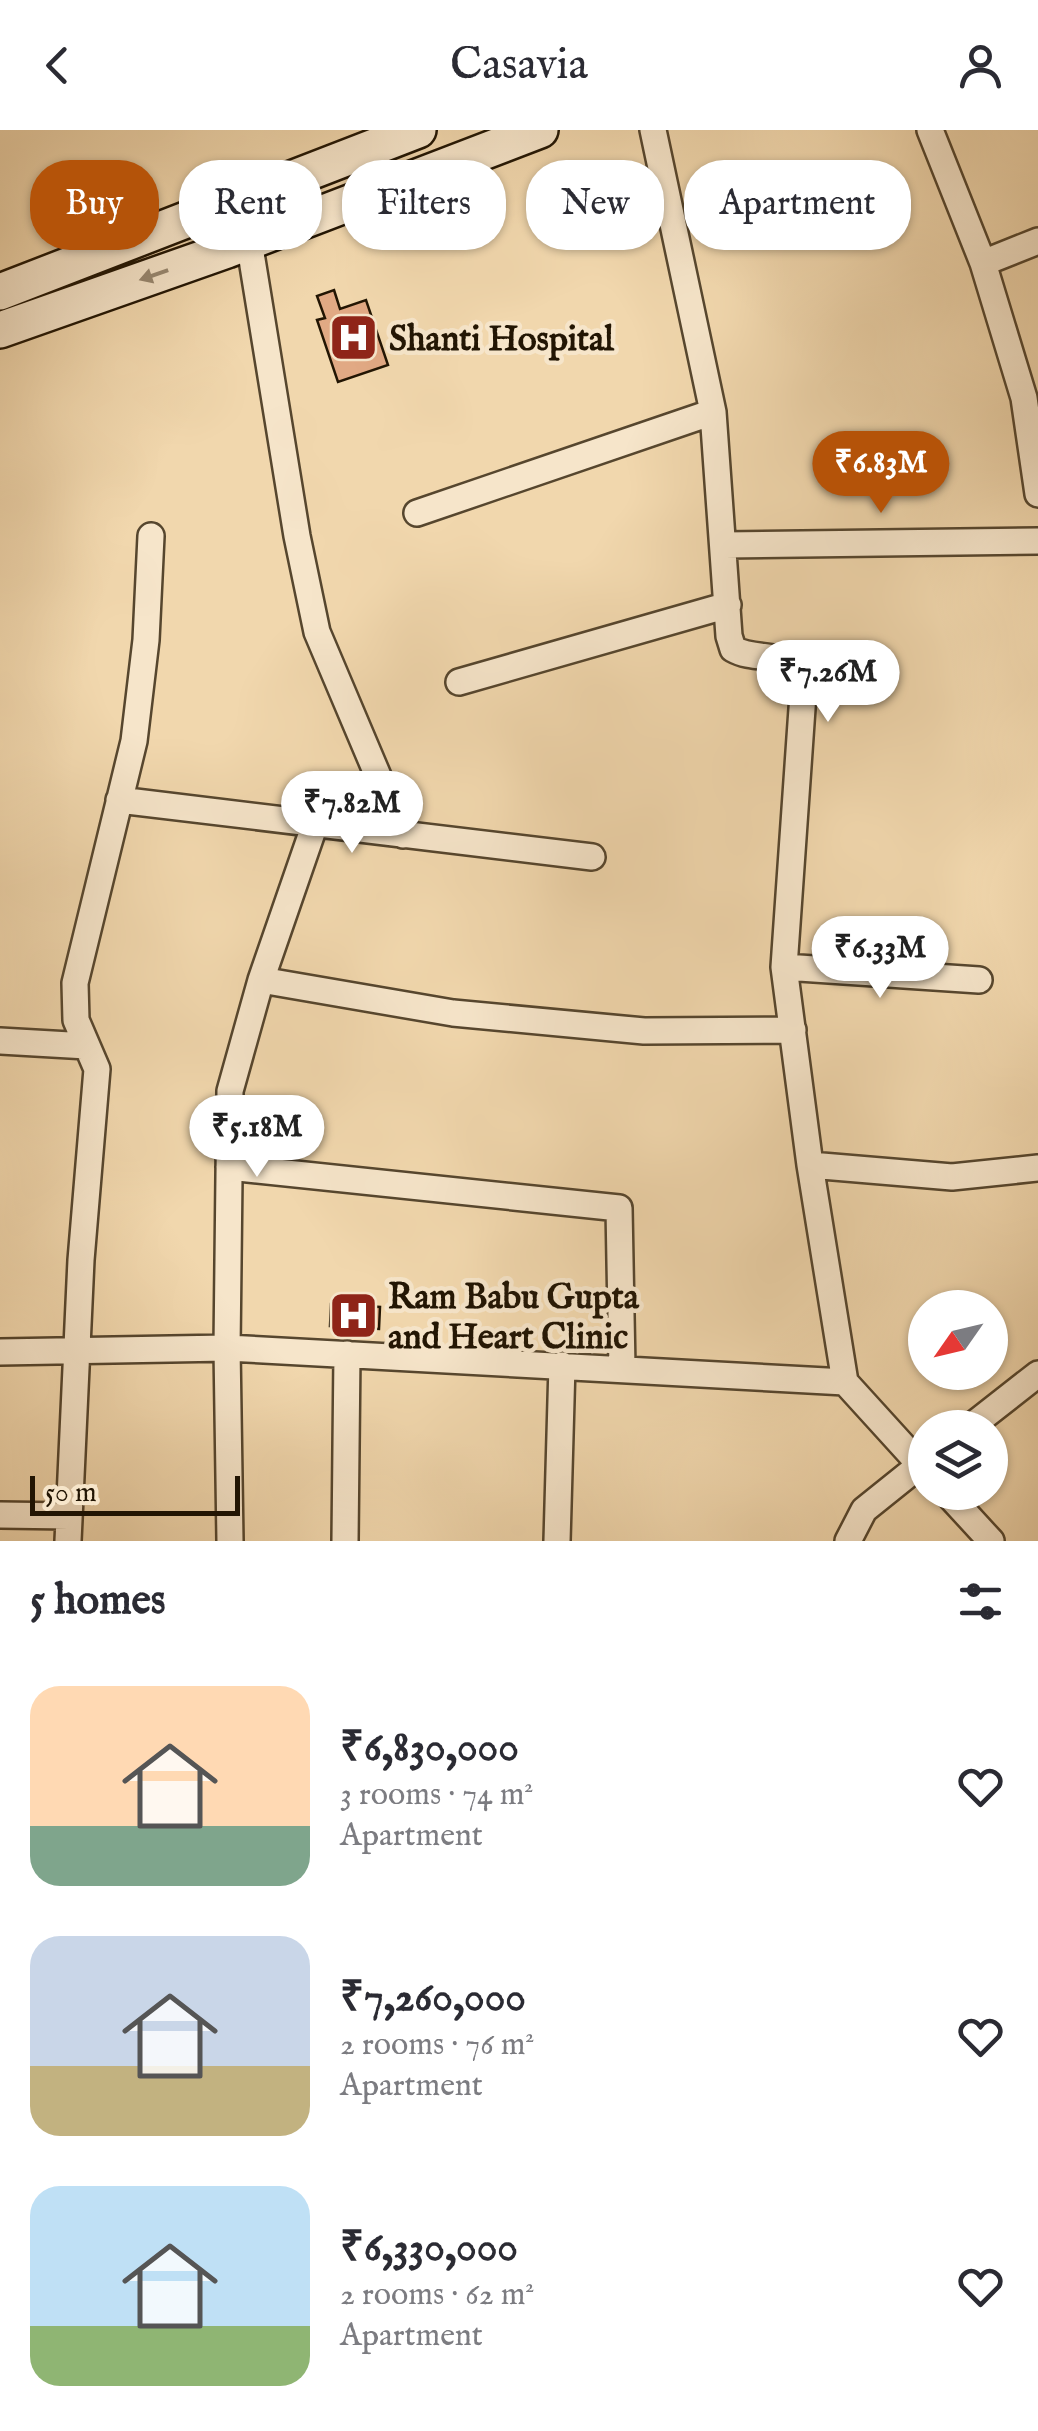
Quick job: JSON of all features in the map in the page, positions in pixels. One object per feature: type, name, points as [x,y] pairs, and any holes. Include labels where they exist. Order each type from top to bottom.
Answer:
[{"type":"main road","points":[[322,168],[418,130]]},
{"type":"main road","points":[[322,213],[540,130]]},
{"type":"main road","points":[[0,292],[179,223]]},
{"type":"main road","points":[[0,330],[224,250]]},
{"type":"street","points":[[653,130],[713,412],[729,636],[733,648],[743,654],[787,659],[799,667],[804,680],[784,967],[845,1382],[908,1448]]},
{"type":"street","points":[[930,130],[983,263],[1024,398],[1038,494]]},
{"type":"street","points":[[983,263],[1038,241]]},
{"type":"street","points":[[250,250],[296,536],[317,632],[403,835]]},
{"type":"street","points":[[417,513],[713,412]]},
{"type":"street","points":[[0,1515],[68,1528],[76,1351],[97,1069],[76,1020],[75,983],[134,741],[146,640],[151,536]]},
{"type":"street","points":[[725,545],[1038,541]]},
{"type":"street","points":[[459,682],[728,605]]},
{"type":"street","points":[[120,800],[592,857]]},
{"type":"street","points":[[230,1541],[230,1091],[261,980],[315,824]]},
{"type":"street","points":[[784,967],[980,980]]},
{"type":"street","points":[[261,980],[452,1013],[644,1031],[793,1030]]},
{"type":"street","points":[[0,1041],[87,1046]]},
{"type":"street","points":[[810,1164],[952,1178],[1038,1168]]},
{"type":"street","points":[[230,1167],[619,1208],[622,1368]]},
{"type":"street","points":[[0,1352],[227,1348],[845,1382]]},
{"type":"street","points":[[345,1541],[348,1354]]},
{"type":"street","points":[[557,1541],[562,1365]]},
{"type":"street","points":[[991,1410],[1038,1374]]},
{"type":"street","points":[[848,1541],[864,1510],[908,1477]]},
{"type":"street","points":[[963,1510],[991,1541]]},
{"type":"building","points":[[334,290],[340,309],[366,300],[388,365],[338,382],[317,320],[325,318],[317,296]]},
{"type":"building","points":[[331,1304],[380,1307],[379,1329],[330,1326]]},
{"type":"place","name":"Shanti Hospital","points":[[354,338]]},
{"type":"place","name":"Ram Babu Gupta and Heart Clinic","points":[[353,1316]]}]
